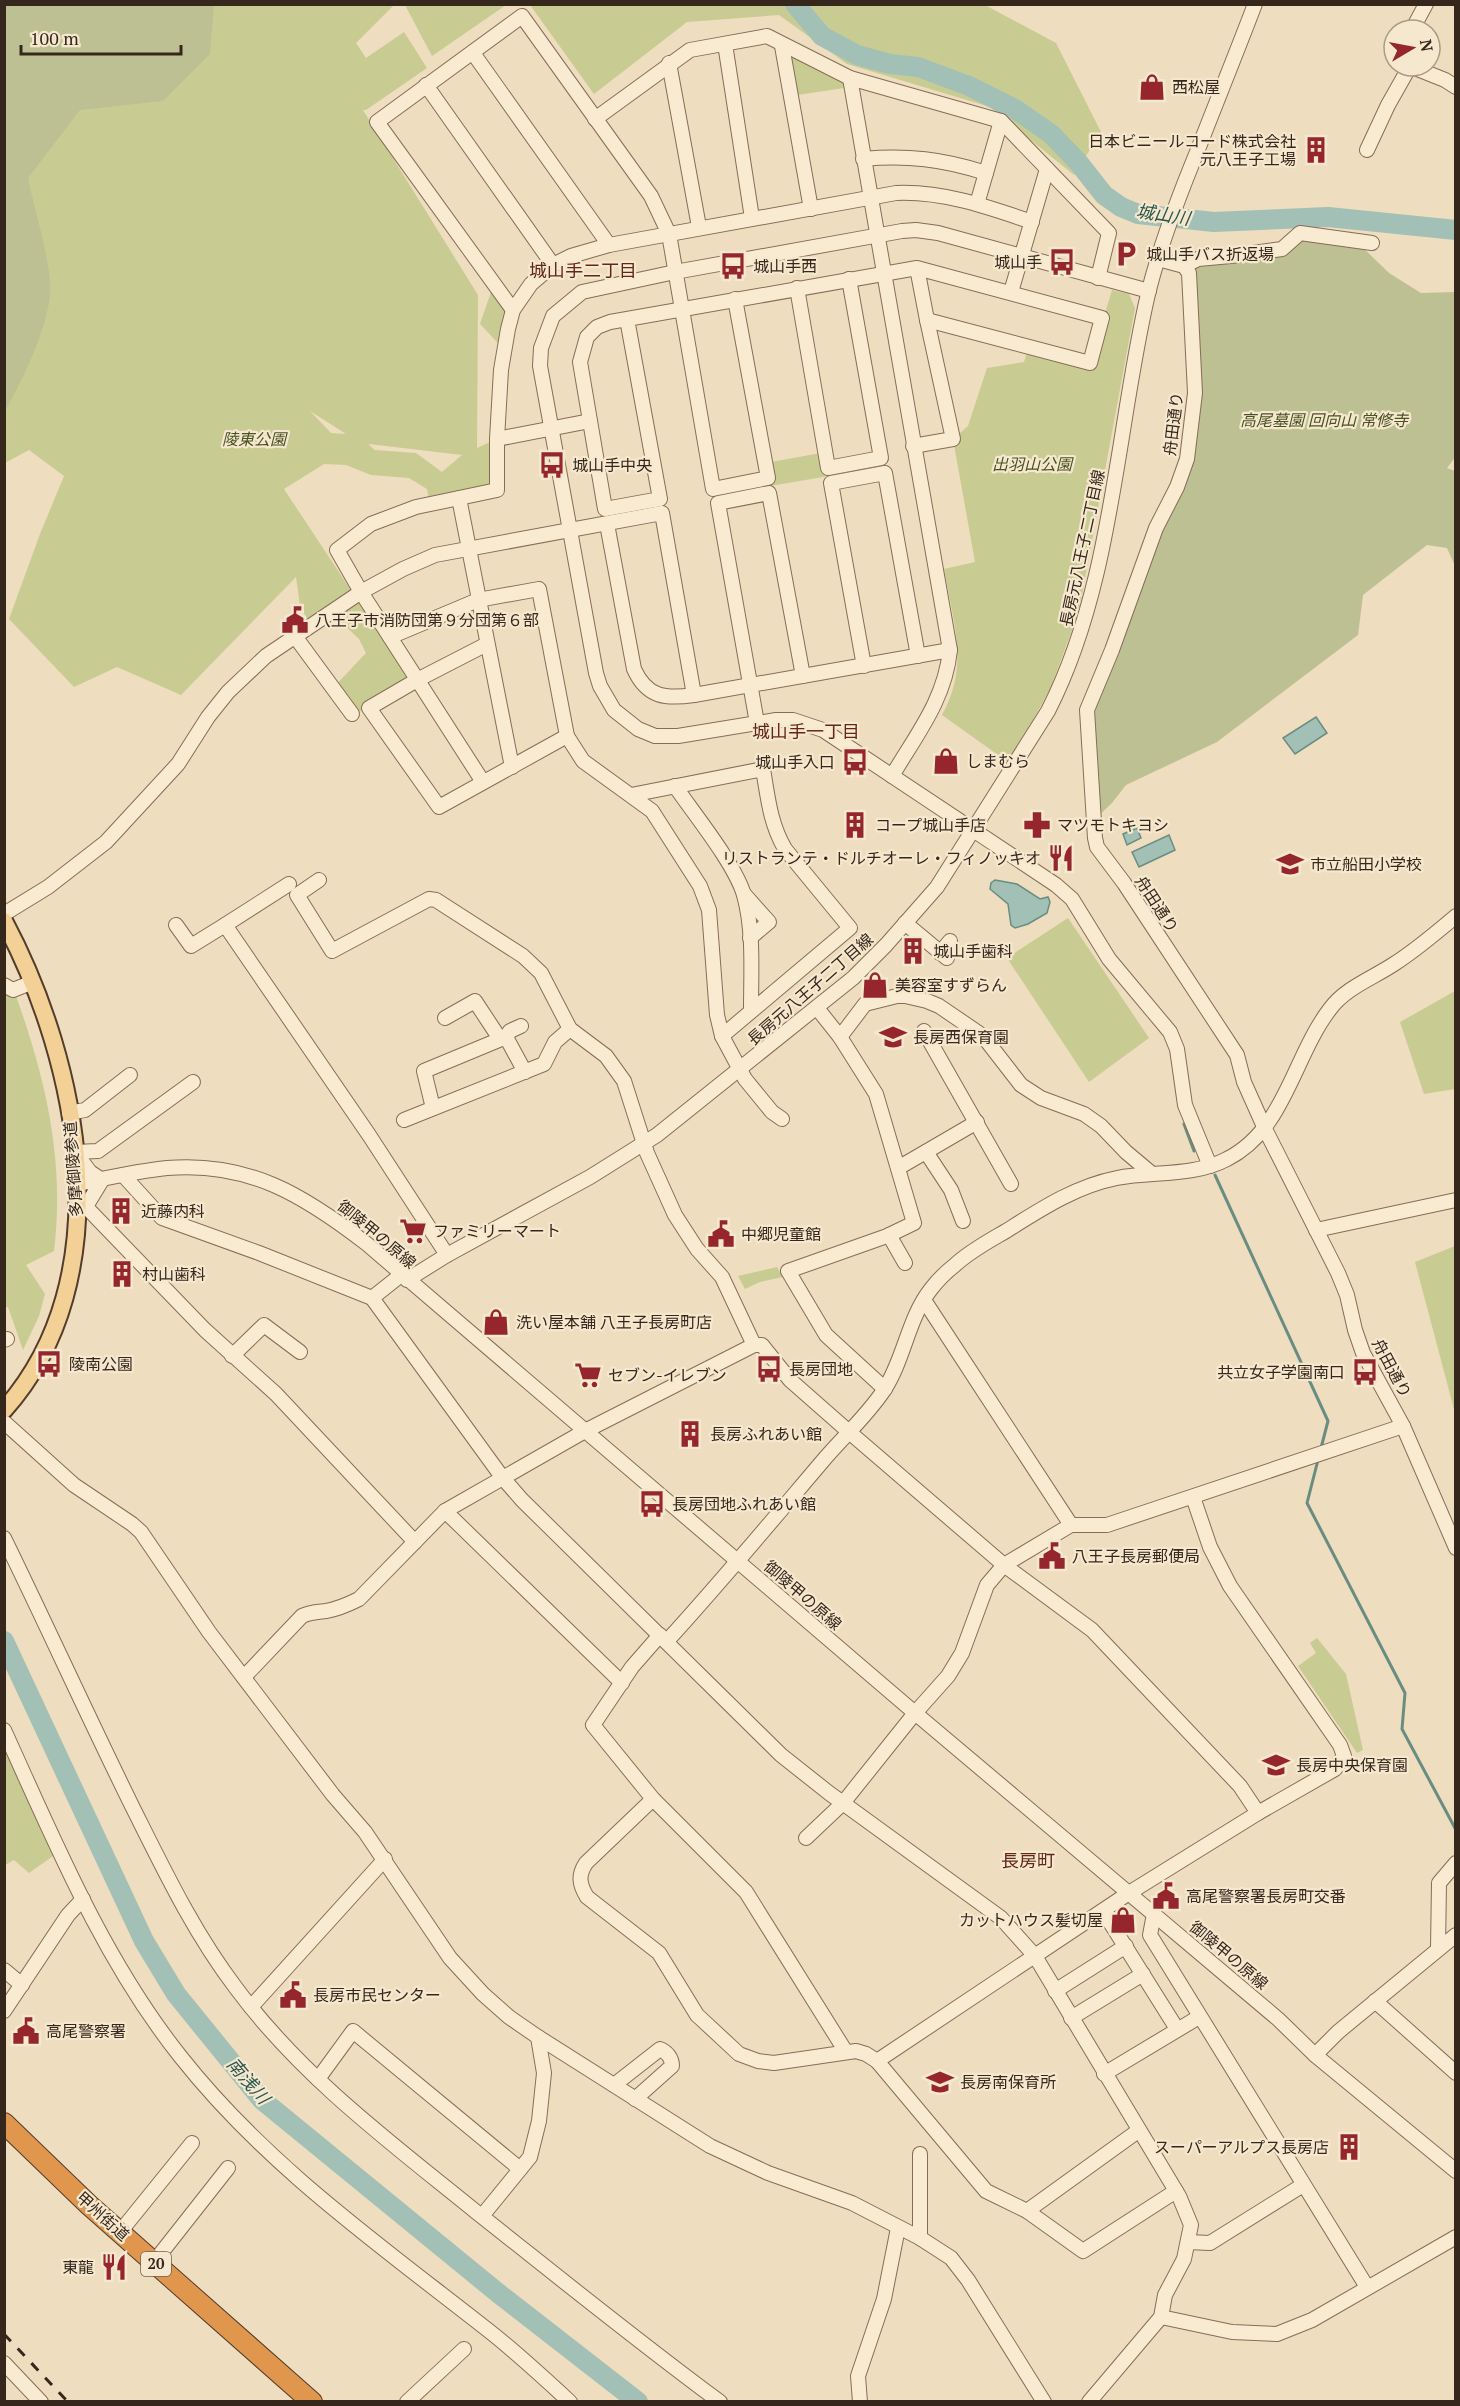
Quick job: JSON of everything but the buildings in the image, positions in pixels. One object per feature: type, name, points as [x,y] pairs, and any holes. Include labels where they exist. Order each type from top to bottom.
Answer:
[{"type":"highway","name":"甲州街道","points":[[4,2123],[60,2178],[312,2402]]},
{"type":"main road","name":"多摩御陵参道","points":[[4,921],[33,982],[56,1047],[69,1113],[81,1208],[69,1287],[57,1324],[35,1370],[4,1410]]},
{"type":"street","name":"長房元八王子二丁目線","points":[[372,1298],[404,1277],[590,1177],[644,1143],[740,1071],[853,978],[937,887],[1048,711],[1064,680],[1078,643],[1095,584],[1149,291],[1175,206],[1255,4]]},
{"type":"street","points":[[1418,18],[1425,4]]},
{"type":"street","points":[[513,310],[377,122],[522,16],[651,196],[669,234],[713,489],[768,478],[735,299]]},
{"type":"street","points":[[595,118],[690,50],[767,36],[782,46],[850,78],[1001,121],[1109,233],[1098,278]]},
{"type":"street","points":[[725,44],[752,218]]},
{"type":"street","points":[[782,46],[811,209]]},
{"type":"street","points":[[473,53],[609,245]]},
{"type":"street","points":[[669,63],[699,227]]},
{"type":"street","points":[[1367,150],[1388,105],[1410,66],[1445,80],[1455,87]]},
{"type":"street","points":[[850,78],[862,159],[950,650],[948,672],[938,700],[892,776]]},
{"type":"street","points":[[426,86],[553,265]]},
{"type":"street","points":[[977,204],[1001,121]]},
{"type":"street","points":[[862,159],[924,158],[952,162],[986,172]]},
{"type":"street","points":[[1011,292],[1047,169]]},
{"type":"street","points":[[483,782],[361,592],[337,550],[371,524],[416,507],[497,490],[496,439],[501,370],[513,310],[531,284],[553,265],[581,252],[609,245],[896,193],[919,192],[977,204],[1032,222]]},
{"type":"street","points":[[1149,291],[927,231],[902,231],[675,272],[582,292],[553,316],[541,348],[540,366],[596,674],[614,710],[638,729],[655,736],[678,736],[776,720],[793,720],[823,730],[1044,876],[1072,899],[1109,959],[1170,1032],[1177,1049],[1185,1105],[1210,1166]]},
{"type":"street","points":[[1158,259],[1184,266],[1198,259],[1282,249],[1300,233],[1372,243]]},
{"type":"street","name":"舟田通り","points":[[1184,266],[1189,273],[1195,393],[1186,459],[1178,487],[1156,528],[1112,650],[1087,710],[1095,838],[1097,847],[1124,883],[1236,1052],[1244,1082],[1265,1129],[1347,1295],[1354,1330],[1363,1353],[1403,1426],[1455,1548]]},
{"type":"street","points":[[914,446],[952,439],[917,268]]},
{"type":"street","points":[[627,319],[660,499],[605,509],[580,362],[587,337],[597,327],[627,319],[735,299],[917,268],[1102,318],[1090,363],[927,320]]},
{"type":"street","points":[[796,288],[828,468],[881,458],[849,279]]},
{"type":"street","points":[[496,439],[590,421]]},
{"type":"street","points":[[864,666],[831,483],[885,473],[918,656]]},
{"type":"street","points":[[757,723],[718,504],[769,493],[803,676]]},
{"type":"street","points":[[459,498],[467,549],[512,767]]},
{"type":"street","points":[[4,914],[48,887],[106,842],[178,764],[208,717],[228,692],[266,656],[361,592],[435,555],[662,513],[694,695]]},
{"type":"street","points":[[607,524],[634,669],[639,680],[649,690],[666,698],[750,686],[950,650]]},
{"type":"street","points":[[390,637],[478,600],[539,589],[567,736],[583,761],[652,811],[700,886],[709,910],[717,1015],[722,1036],[740,1071],[772,1112],[782,1119]]},
{"type":"street","points":[[294,635],[352,714]]},
{"type":"street","points":[[487,644],[369,708],[439,807],[567,736]]},
{"type":"street","points":[[631,795],[763,769],[773,826],[785,849],[850,928],[722,1036]]},
{"type":"street","points":[[675,786],[733,872],[744,894],[769,922],[750,938]]},
{"type":"street","points":[[319,880],[297,895],[332,951],[429,899],[436,900],[523,956],[541,973],[570,1029],[606,1056],[624,1081],[644,1143],[675,1215],[697,1249],[722,1277],[754,1345]]},
{"type":"street","points":[[176,925],[191,946],[289,884]]},
{"type":"street","points":[[744,894],[750,938],[751,1010]]},
{"type":"street","points":[[846,2052],[746,1892],[653,1799],[593,1725],[632,1667],[664,1638],[738,1562],[885,1389],[924,1299],[958,1261],[1060,1198],[1088,1186],[1116,1178],[1210,1166],[1227,1159],[1252,1143],[1265,1129],[1308,1043],[1331,1006],[1370,976],[1391,966],[1424,944],[1455,916]]},
{"type":"street","points":[[905,923],[943,956],[950,941]]},
{"type":"street","points":[[225,926],[369,1135],[447,1255]]},
{"type":"street","points":[[4,985],[13,990],[33,982]]},
{"type":"street","points":[[840,1037],[865,1004],[901,995],[939,1006],[983,1036],[1021,1085],[1041,1098],[1084,1114],[1101,1126],[1126,1152],[1151,1173]]},
{"type":"street","points":[[445,1018],[475,1000],[525,1072]]},
{"type":"street","points":[[817,1008],[840,1037],[876,1094],[914,1223],[889,1235],[788,1272],[826,1335],[885,1389]]},
{"type":"street","points":[[434,1108],[424,1071],[503,1038],[510,1031],[521,1026]]},
{"type":"street","points":[[404,1120],[544,1064],[555,1042],[570,1029]]},
{"type":"street","points":[[924,1031],[1011,1184]]},
{"type":"street","points":[[69,1113],[85,1110],[130,1075]]},
{"type":"street","points":[[75,1152],[98,1150],[193,1082]]},
{"type":"street","points":[[898,1168],[977,1122]]},
{"type":"street","points":[[75,1152],[90,1172],[102,1179],[81,1208],[97,1219],[232,1356],[276,1394],[415,1542]]},
{"type":"street","points":[[926,1152],[951,1190],[963,1221]]},
{"type":"street","name":"御陵甲の原線","points":[[77,1184],[167,1168],[204,1168],[266,1180],[298,1195],[327,1213],[367,1244],[915,1713],[1278,2019],[1315,2055],[1455,2172]]},
{"type":"street","points":[[123,1175],[162,1218],[372,1298],[502,1477],[522,1500],[781,1755],[1001,1918],[1035,1956],[1176,2191],[1191,2225],[1184,2259],[1165,2295],[1161,2317],[1089,2402]]},
{"type":"street","points":[[1316,1230],[1455,1200]]},
{"type":"street","points":[[76,1234],[97,1219]]},
{"type":"street","points":[[889,1235],[905,1263]]},
{"type":"street","points":[[924,1299],[1071,1525]]},
{"type":"street","points":[[232,1356],[264,1325],[300,1352]]},
{"type":"street","points":[[244,1677],[302,1616],[311,1611],[327,1611],[359,1599],[445,1511],[585,1431],[754,1345],[762,1345],[790,1380],[848,1431],[1004,1565],[1092,1630],[1240,1786],[1258,1812]]},
{"type":"street","points":[[4,1422],[74,1485],[141,1532],[209,1632],[385,1859],[450,1958],[509,2017],[710,2146],[768,2173],[837,2196],[920,2238],[951,2258],[968,2280],[1044,2402]]},
{"type":"street","points":[[806,1838],[843,1803],[915,1713],[948,1676],[957,1661],[987,1585],[1004,1565],[1071,1525],[1107,1525],[1403,1426]]},
{"type":"street","points":[[877,2061],[1129,1893],[1258,1812],[1335,1769],[1344,1756],[1340,1745],[1230,1586],[1210,1547],[1193,1497]]},
{"type":"street","points":[[445,1511],[622,1683]]},
{"type":"street","points":[[4,1538],[170,1884],[230,1979],[251,2007],[352,2112],[609,2319],[720,2402]]},
{"type":"street","points":[[4,1730],[83,1899],[132,1989],[159,2029],[201,2082],[256,2141],[338,2212],[486,2328],[570,2402]]},
{"type":"street","points":[[653,1799],[586,1863],[580,1872],[580,1886],[586,1897],[659,1953],[697,2015],[739,2054],[758,2061],[774,2063],[846,2052],[866,2054],[877,2061],[986,2191],[1027,2211],[1083,2251],[1176,2191]]},
{"type":"street","points":[[251,2007],[385,1859]]},
{"type":"street","points":[[1438,1948],[1439,1883],[1455,1863]]},
{"type":"street","points":[[4,2011],[68,1915],[83,1899]]},
{"type":"street","points":[[1103,1911],[1177,2030]]},
{"type":"street","points":[[1154,1914],[1150,1935],[1367,2287]]},
{"type":"street","points":[[1315,2055],[1338,2032],[1455,1935]]},
{"type":"street","points":[[1055,1991],[1126,1946]]},
{"type":"street","points":[[4,1970],[22,1985]]},
{"type":"street","points":[[1071,2018],[1143,1974]]},
{"type":"street","points":[[1375,2001],[1455,2073]]},
{"type":"street","points":[[1104,2074],[1199,2017]]},
{"type":"street","points":[[318,2079],[353,2031],[520,2169]]},
{"type":"street","points":[[482,2216],[530,2157],[539,2121],[544,2073],[538,2037]]},
{"type":"street","points":[[614,2085],[660,2049],[665,2051],[672,2061],[672,2066],[635,2098]]},
{"type":"street","points":[[1027,2211],[1138,2131]]},
{"type":"street","points":[[120,2232],[192,2143]]},
{"type":"street","points":[[920,2154],[920,2238]]},
{"type":"street","points":[[154,2262],[228,2168]]},
{"type":"street","points":[[1188,2242],[1210,2243],[1303,2185]]},
{"type":"street","points":[[860,2402],[858,2376],[884,2299],[898,2228]]},
{"type":"street","points":[[1161,2317],[1232,2332],[1277,2334],[1312,2320],[1455,2237]]},
{"type":"street","points":[[407,2402],[464,2349]]},
{"type":"street","points":[[4,2363],[41,2402]]},
{"type":"green space","points":[[5,4],[214,5],[210,54],[163,101],[80,110],[28,178],[46,256],[50,296],[35,348],[5,411]]},
{"type":"green space","name":"陵東公園","points":[[5,5],[394,5],[356,43],[366,58],[404,32],[427,68],[363,110],[478,295],[477,448],[497,439],[497,490],[430,504],[427,489],[409,478],[371,475],[346,465],[324,464],[284,489],[352,592],[308,620],[300,606],[296,577],[181,695],[117,667],[74,687],[9,619],[64,476],[29,450],[5,463]],"holes":[[[310,411],[346,434],[331,433]],[[369,444],[462,455],[442,472],[416,453],[375,450]]]},
{"type":"green space","points":[[405,5],[506,5],[432,56]]},
{"type":"green space","points":[[530,5],[985,5],[1056,43],[1101,132],[1074,175],[990,107],[847,64],[779,15],[687,22],[594,94]]},
{"type":"green space","points":[[782,46],[841,74],[844,88],[791,96]]},
{"type":"green space","name":"高尾墓園 回向山 常修寺","points":[[1303,236],[1355,240],[1389,273],[1421,293],[1455,292],[1456,456],[1447,468],[1455,471],[1455,566],[1447,548],[1427,545],[1363,595],[1358,635],[1217,742],[1126,785],[1112,803],[1093,821],[1087,710],[1177,487],[1194,411],[1190,263],[1237,259]]},
{"type":"green space","name":"出羽山公園","points":[[1112,290],[1129,294],[1135,308],[1079,611],[1051,687],[1008,762],[942,715],[955,679],[957,661],[955,625],[944,569],[975,562],[953,439],[968,426],[987,368],[1024,362],[1029,346],[1090,363]]},
{"type":"green space","points":[[491,292],[507,314],[499,344],[480,324]]},
{"type":"green space","points":[[826,452],[829,476],[770,486],[766,463]]},
{"type":"green space","points":[[365,598],[417,680],[369,708],[352,714],[333,688],[366,653],[359,639],[336,617]]},
{"type":"green space","points":[[1068,918],[1149,1038],[1089,1082],[1007,958]]},
{"type":"green space","points":[[4,991],[11,998],[16,996],[36,1059],[50,1121],[57,1185],[54,1251],[26,1265],[45,1294],[39,1316],[23,1350],[8,1307],[5,1307]]},
{"type":"green space","points":[[1455,991],[1455,1089],[1424,1094],[1400,1022]]},
{"type":"green space","points":[[1455,1246],[1455,1413],[1415,1262]]},
{"type":"green space","points":[[777,1267],[783,1277],[760,1282],[745,1289],[738,1276]]},
{"type":"green space","points":[[1317,1638],[1346,1674],[1363,1750],[1357,1753],[1298,1666],[1316,1653],[1310,1643]]},
{"type":"green space","points":[[4,1745],[56,1854],[29,1873],[14,1860],[5,1865]]},
{"type":"water","points":[[1316,717],[1327,733],[1295,754],[1283,738]]},
{"type":"water","points":[[1137,828],[1141,838],[1127,845],[1123,834]]},
{"type":"water","points":[[1169,835],[1175,850],[1139,867],[1132,852]]},
{"type":"water","points":[[995,880],[1017,884],[1040,899],[1048,897],[1050,902],[1047,913],[1028,924],[1015,928],[1011,925],[1008,904],[990,889],[991,883]]},
{"type":"waterway","name":"城山川","points":[[795,4],[822,36],[857,55],[890,64],[918,67],[969,86],[1015,109],[1051,134],[1078,162],[1104,195],[1121,207],[1138,214],[1214,222],[1328,217],[1456,230]]},
{"type":"waterway","points":[[1184,1124],[1194,1151]]},
{"type":"waterway","points":[[1215,1175],[1328,1421],[1321,1448]]},
{"type":"waterway","points":[[1318,1460],[1307,1503],[1405,1693],[1402,1729],[1456,1830]]},
{"type":"waterway","name":"南浅川","points":[[4,1641],[144,1941],[176,1994],[262,2100],[498,2293],[638,2402]]},
{"type":"railway","points":[[4,2334],[68,2402]]},
{"type":"place","name":"西松屋","points":[[1152,87]]},
{"type":"place","name":"日本ビニールコード株式会社 元八王子工場","points":[[1316,150]]},
{"type":"place","name":"城山手バス折返場","points":[[1126,254]]},
{"type":"place","name":"城山手","points":[[1062,262]]},
{"type":"place","name":"城山手西","points":[[733,266]]},
{"type":"place","name":"城山手中央","points":[[552,465]]},
{"type":"place","name":"八王子市消防団第９分団第６部","points":[[295,620]]},
{"type":"place","name":"しまむら","points":[[946,761]]},
{"type":"place","name":"城山手入口","points":[[855,762]]},
{"type":"place","name":"コープ城山手店","points":[[855,825]]},
{"type":"place","name":"マツモトキヨシ","points":[[1037,825]]},
{"type":"place","name":"リストランテ・ドルチオーレ・フィノッキオ","points":[[1061,858]]},
{"type":"place","name":"市立船田小学校","points":[[1290,864]]},
{"type":"place","name":"城山手歯科","points":[[913,951]]},
{"type":"place","name":"美容室すずらん","points":[[875,985]]},
{"type":"place","name":"長房西保育園","points":[[893,1037]]},
{"type":"place","name":"近藤内科","points":[[121,1211]]},
{"type":"place","name":"ファミリーマート","points":[[413,1231]]},
{"type":"place","name":"中郷児童館","points":[[721,1234]]},
{"type":"place","name":"村山歯科","points":[[122,1274]]},
{"type":"place","name":"洗い屋本舗 八王子長房町店","points":[[496,1322]]},
{"type":"place","name":"陵南公園","points":[[49,1364]]},
{"type":"place","name":"長房団地","points":[[769,1369]]},
{"type":"place","name":"共立女子学園南口","points":[[1365,1372]]},
{"type":"place","name":"セブン-イレブン","points":[[588,1375]]},
{"type":"place","name":"長房ふれあい館","points":[[690,1434]]},
{"type":"place","name":"長房団地ふれあい館","points":[[652,1504]]},
{"type":"place","name":"八王子長房郵便局","points":[[1052,1556]]},
{"type":"place","name":"長房中央保育園","points":[[1276,1765]]},
{"type":"place","name":"高尾警察署長房町交番","points":[[1166,1896]]},
{"type":"place","name":"カットハウス髪切屋","points":[[1123,1920]]},
{"type":"place","name":"長房市民センター","points":[[293,1995]]},
{"type":"place","name":"高尾警察署","points":[[26,2031]]},
{"type":"place","name":"長房南保育所","points":[[940,2082]]},
{"type":"place","name":"スーパーアルプス長房店","points":[[1349,2147]]},
{"type":"place","name":"東龍","points":[[114,2267]]},
{"type":"district","name":"城山手二丁目","points":[[583,271]]},
{"type":"district","name":"城山手一丁目","points":[[806,732]]},
{"type":"district","name":"長房町","points":[[1028,1861]]}]
